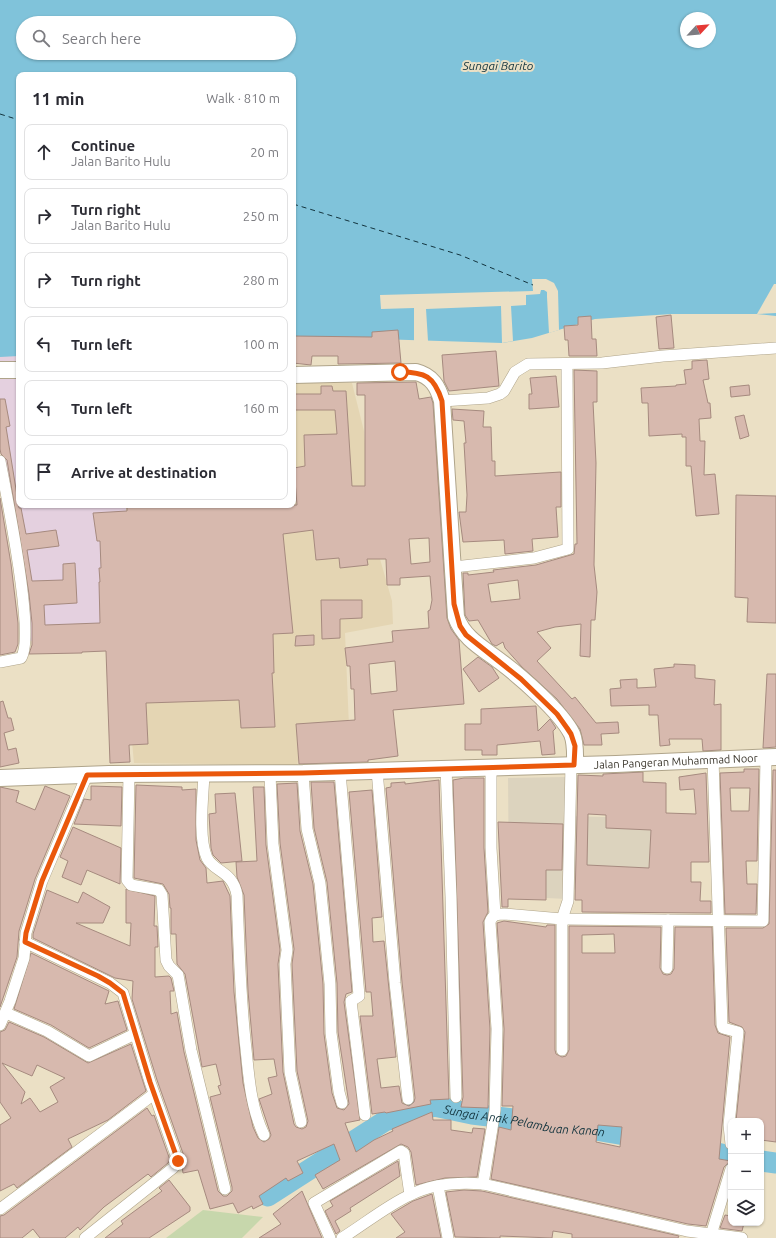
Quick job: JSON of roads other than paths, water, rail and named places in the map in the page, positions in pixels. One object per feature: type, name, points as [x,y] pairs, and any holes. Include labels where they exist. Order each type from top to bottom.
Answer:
[{"type":"main road","points":[[0,370],[16,370]]},
{"type":"main road","points":[[296,375],[416,372],[424,374],[430,378],[436,386],[442,401],[448,502],[454,567],[454,604],[460,626],[477,645],[521,679],[557,714],[574,739],[573,765]]},
{"type":"main road","name":"Jalan Pangeran Muhammad Noor","points":[[0,778],[129,774],[270,774],[573,765],[771,757]]},
{"type":"street","points":[[442,401],[488,398],[504,391],[515,372],[520,367],[528,364],[602,363],[663,356],[776,348]]},
{"type":"street","points":[[454,567],[534,558],[568,549],[567,364]]},
{"type":"street","points":[[0,461],[23,590],[24,641],[21,658],[0,662]]},
{"type":"street","points":[[495,915],[504,914],[562,919],[764,920],[771,757]]},
{"type":"street","points":[[714,759],[722,1025],[723,1028],[738,1032],[730,1118]]},
{"type":"street","points":[[562,1050],[562,919],[568,901],[573,765]]},
{"type":"street","points":[[483,1184],[494,1123],[497,1029],[490,922],[495,915],[491,848],[491,767]]},
{"type":"street","points":[[446,768],[452,904],[456,1097]]},
{"type":"street","points":[[377,770],[395,983],[408,1099]]},
{"type":"street","points":[[340,772],[359,996],[351,1001],[365,1115]]},
{"type":"street","points":[[303,773],[307,829],[319,877],[330,984],[331,1033],[339,1092],[342,1103]]},
{"type":"street","points":[[129,774],[127,880],[131,885],[159,890],[162,895],[166,960],[169,966],[178,975],[191,1050],[225,1189]]},
{"type":"street","points":[[270,774],[273,844],[287,950],[285,964],[290,1072],[301,1122]]},
{"type":"street","points":[[0,1025],[6,1013],[5,999],[25,954],[26,933],[42,881],[87,775]]},
{"type":"street","points":[[204,775],[201,813],[205,852],[211,863],[229,878],[237,895],[242,1015],[250,1087],[254,1110],[264,1135]]},
{"type":"street","points":[[667,968],[668,920]]},
{"type":"street","points":[[25,942],[98,976],[123,993],[154,1094],[178,1161],[177,1164],[85,1238]]},
{"type":"street","points":[[6,1013],[46,1031],[89,1056],[135,1034]]},
{"type":"street","points":[[0,1209],[154,1094]]},
{"type":"street","points":[[330,1238],[314,1203],[401,1151],[404,1153],[410,1195]]},
{"type":"street","points":[[711,1234],[728,1179]]},
{"type":"street","points":[[342,1238],[410,1195],[438,1186],[464,1183],[483,1184],[687,1231],[742,1238]]},
{"type":"street","points":[[438,1186],[448,1238]]},
{"type":"water","name":"Sungai Barito","points":[[0,0],[776,0],[776,316],[757,314],[672,314],[595,319],[532,338],[502,343],[378,339],[296,346],[296,72],[16,72],[16,356],[0,357]]},
{"type":"waterway","name":"Sungai Anak Pelambuan Kanan","points":[[268,1196],[385,1121],[434,1106],[472,1114],[513,1119],[554,1128],[595,1130],[648,1139]]},
{"type":"waterway","name":"Sungai Anak Pelambuan Kanan","points":[[693,1148],[728,1155]]},
{"type":"waterway","name":"Sungai Anak Pelambuan Kanan","points":[[764,1161],[776,1163]]}]
